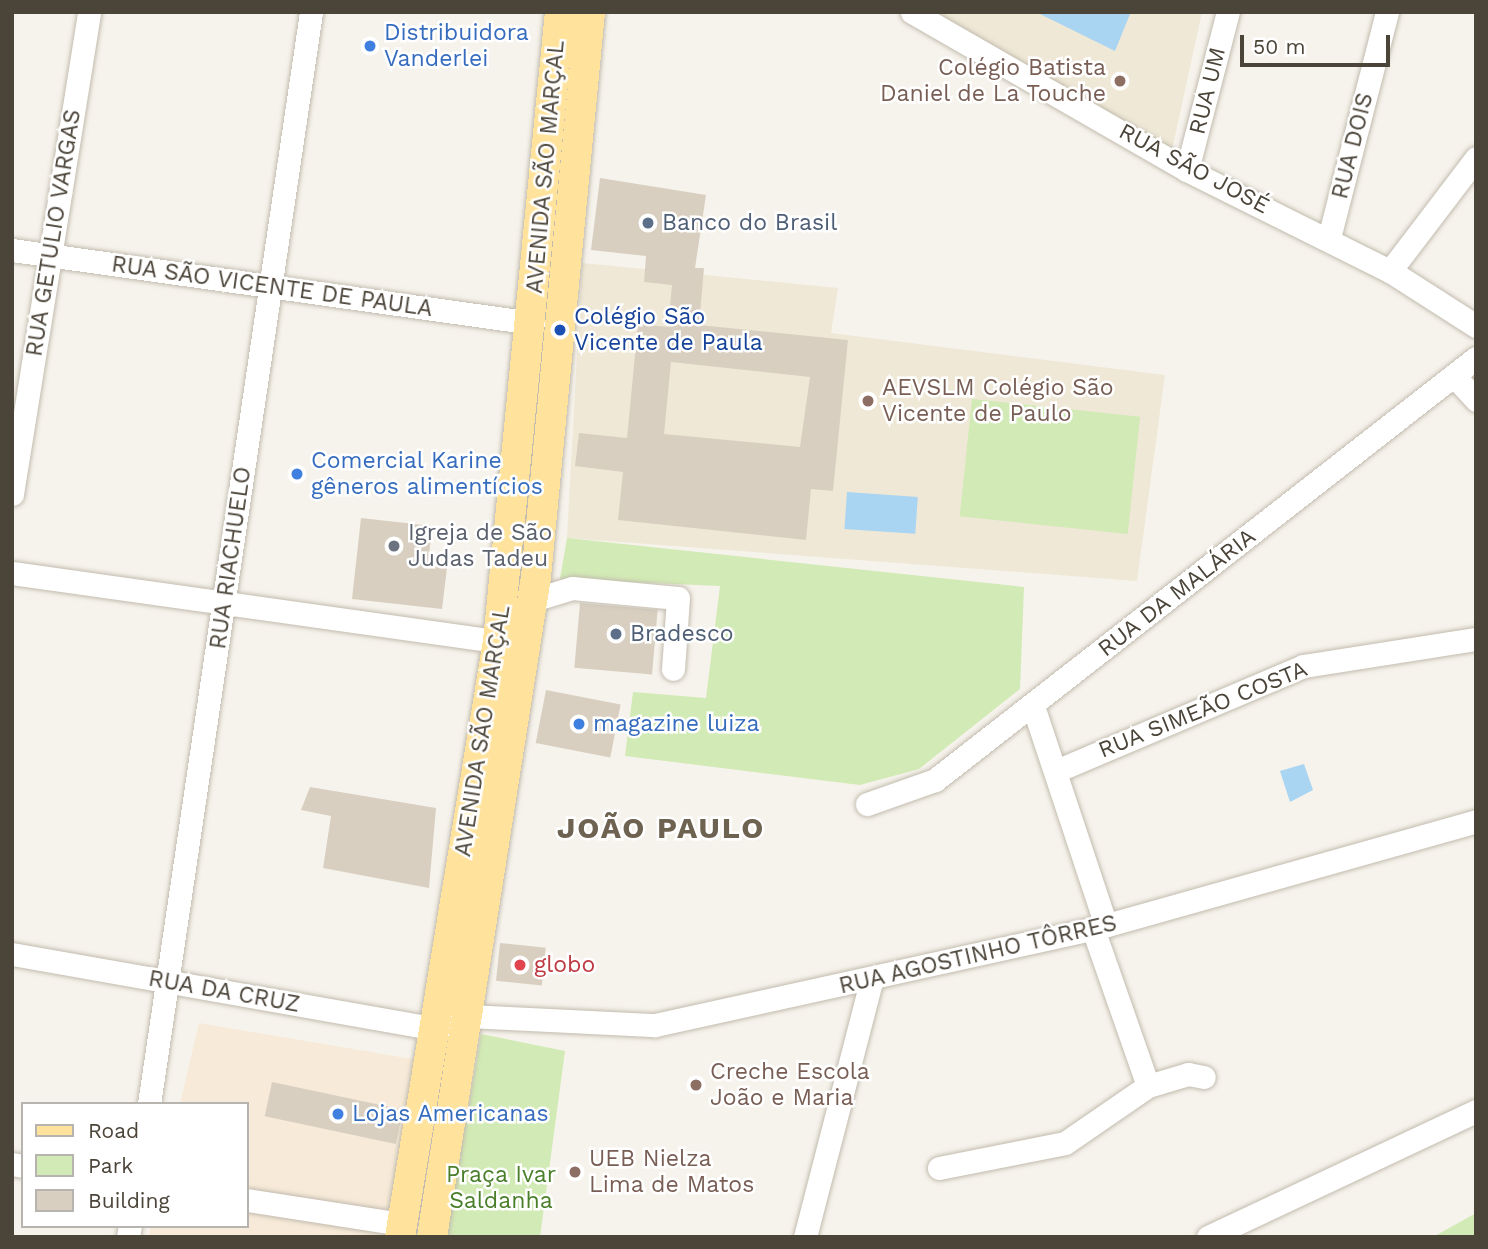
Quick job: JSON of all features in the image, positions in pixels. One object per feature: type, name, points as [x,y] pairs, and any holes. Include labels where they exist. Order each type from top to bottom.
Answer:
[{"type":"main road","name":"AVENIDA SÃO MARÇAL","points":[[401,1230],[498,641],[533,323],[560,12]]},
{"type":"main road","name":"AVENIDA SÃO MARÇAL","points":[[432,1237],[533,600],[590,12]]},
{"type":"street","name":"RUA GETULIO VARGAS","points":[[12,494],[89,12]]},
{"type":"street","name":"RUA RIACHUELO","points":[[149,1102],[311,12]]},
{"type":"street","name":"RUA SÃO JOSÉ","points":[[912,12],[1188,170],[1329,238],[1390,271],[1476,326]]},
{"type":"street","name":"RUA UM","points":[[1188,170],[1228,12]]},
{"type":"street","name":"RUA DOIS","points":[[1329,238],[1387,12]]},
{"type":"street","points":[[1390,271],[1476,158]]},
{"type":"street","name":"RUA SÃO VICENTE DE PAULA","points":[[12,250],[533,323]]},
{"type":"street","name":"RUA DA MALÁRIA","points":[[867,804],[920,790],[1033,706],[1476,358]]},
{"type":"street","points":[[1454,376],[1476,400]]},
{"type":"street","points":[[12,573],[498,641]]},
{"type":"street","points":[[533,600],[572,589],[678,598],[673,669]]},
{"type":"street","name":"RUA SIMEÃO COSTA","points":[[1056,771],[1303,666],[1476,639]]},
{"type":"street","points":[[1033,706],[1056,771],[1148,1086]]},
{"type":"street","name":"RUA AGOSTINHO TÔRRES","points":[[469,1016],[656,1025],[871,982],[1100,927],[1476,821]]},
{"type":"street","name":"RUA DA CRUZ","points":[[12,954],[436,1029]]},
{"type":"street","points":[[805,1237],[871,982]]},
{"type":"street","points":[[436,1029],[469,1016]]},
{"type":"street","points":[[939,1168],[1065,1143],[1148,1086],[1188,1074],[1204,1077]]},
{"type":"street","points":[[1208,1237],[1476,1111]]},
{"type":"street","points":[[248,1200],[401,1230]]},
{"type":"shaded area","name":"Colégio Batista Daniel de La Touche","points":[[934,12],[1202,12],[1172,150]]},
{"type":"shaded area","name":"AEVSLM Colégio São Vicente de Paulo","points":[[582,263],[838,288],[831,333],[1165,375],[1137,581],[567,538]]},
{"type":"shaded area","points":[[199,1023],[418,1060],[388,1237],[149,1237],[151,1228],[248,1228],[248,1102],[180,1102]]},
{"type":"green space","points":[[972,399],[1140,417],[1128,534],[960,516]]},
{"type":"green space","points":[[567,538],[1024,587],[1020,689],[919,769],[860,785],[625,756],[633,692],[706,698],[720,586],[560,579]]},
{"type":"green space","name":"Praça Ivar Saldanha","points":[[481,1034],[565,1051],[540,1237],[446,1237]]},
{"type":"green space","points":[[1476,1213],[1476,1237],[1433,1237]]},
{"type":"water","points":[[1036,12],[1125,12],[1130,14],[1115,51]]},
{"type":"water","points":[[847,492],[918,497],[915,534],[844,529]]},
{"type":"water","points":[[1304,764],[1313,790],[1290,802],[1280,771]]},
{"type":"building","points":[[600,178],[706,195],[695,268],[704,268],[699,325],[848,340],[833,491],[811,489],[806,540],[618,520],[623,472],[575,466],[579,433],[627,438],[638,324],[668,327],[672,285],[644,282],[646,256],[591,250]],"holes":[[[671,362],[810,377],[800,447],[664,434]]]},
{"type":"building","name":"Igreja de São Judas Tadeu","points":[[361,518],[432,526],[428,566],[447,568],[442,609],[352,599]]},
{"type":"building","name":"Bradesco","points":[[580,603],[658,610],[652,675],[574,668]]},
{"type":"building","name":"magazine luiza","points":[[546,690],[621,705],[610,758],[536,743]]},
{"type":"building","points":[[310,787],[436,808],[429,888],[323,868],[331,816],[301,810]]},
{"type":"building","name":"globo","points":[[500,943],[546,948],[542,986],[496,981]]},
{"type":"building","name":"Lojas Americanas","points":[[272,1082],[403,1110],[396,1144],[265,1116]]},
{"type":"place","name":"Distribuidora Vanderlei","points":[[370,46]]},
{"type":"place","name":"Colégio Batista Daniel de La Touche","points":[[1120,81]]},
{"type":"place","name":"Banco do Brasil","points":[[648,223]]},
{"type":"place","name":"Colégio São Vicente de Paula","points":[[560,330]]},
{"type":"place","name":"AEVSLM Colégio São Vicente de Paulo","points":[[868,401]]},
{"type":"place","name":"Comercial Karine gêneros alimentícios","points":[[297,474]]},
{"type":"place","name":"Igreja de São Judas Tadeu","points":[[394,546]]},
{"type":"place","name":"Bradesco","points":[[616,634]]},
{"type":"place","name":"magazine luiza","points":[[579,724]]},
{"type":"place","name":"globo","points":[[520,965]]},
{"type":"place","name":"Creche Escola João e Maria","points":[[696,1085]]},
{"type":"place","name":"Lojas Americanas","points":[[338,1114]]},
{"type":"place","name":"UEB Nielza Lima de Matos","points":[[575,1172]]},
{"type":"district","name":"JOÃO PAULO","points":[[661,828]]}]
